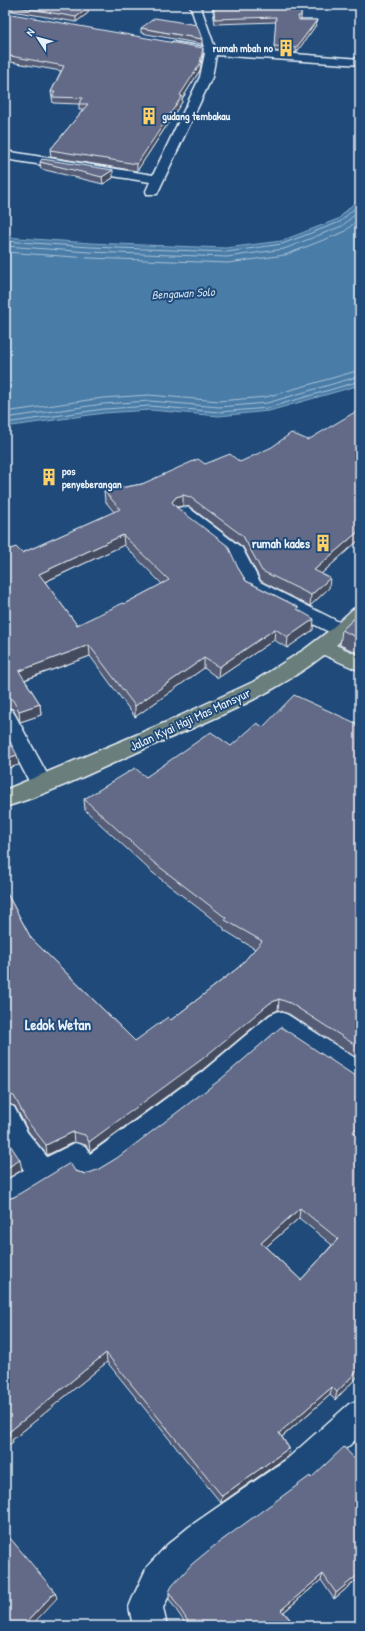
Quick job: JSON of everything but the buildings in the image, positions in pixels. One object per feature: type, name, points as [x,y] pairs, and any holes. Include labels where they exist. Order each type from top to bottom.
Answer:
[{"type":"main road","name":"Jalan Kyai Haji Mas Mansyur","points":[[5,799],[42,785],[203,715],[279,678],[324,647],[360,612]]},
{"type":"main road","points":[[324,647],[360,664]]},
{"type":"street","points":[[152,191],[206,77],[210,63],[212,51],[195,5]]},
{"type":"street","points":[[160,42],[212,51],[360,62]]},
{"type":"street","points":[[5,155],[157,179]]},
{"type":"street","points":[[183,512],[236,552],[241,560],[247,577],[253,586],[342,631]]},
{"type":"street","points":[[5,715],[42,785]]},
{"type":"street","points":[[5,1196],[75,1155],[87,1170],[107,1158],[211,1080],[280,1022],[360,1075]]},
{"type":"street","points":[[5,1115],[18,1141],[43,1174]]},
{"type":"street","points":[[150,1626],[146,1607],[159,1579],[179,1557],[201,1539],[298,1470],[360,1415]]},
{"type":"water","name":"Bengawan Solo","points":[[360,197],[360,385],[269,411],[219,416],[150,410],[104,413],[5,427],[5,237],[90,243],[226,248],[281,241],[338,219]]},
{"type":"place","name":"rumah mbah no","points":[[286,48]]},
{"type":"place","name":"gudang tembakau","points":[[149,116]]},
{"type":"place","name":"pos penyeberangan","points":[[49,477]]},
{"type":"place","name":"rumah kades","points":[[323,543]]},
{"type":"district","name":"Ledok Wetan","points":[[58,1024]]}]
